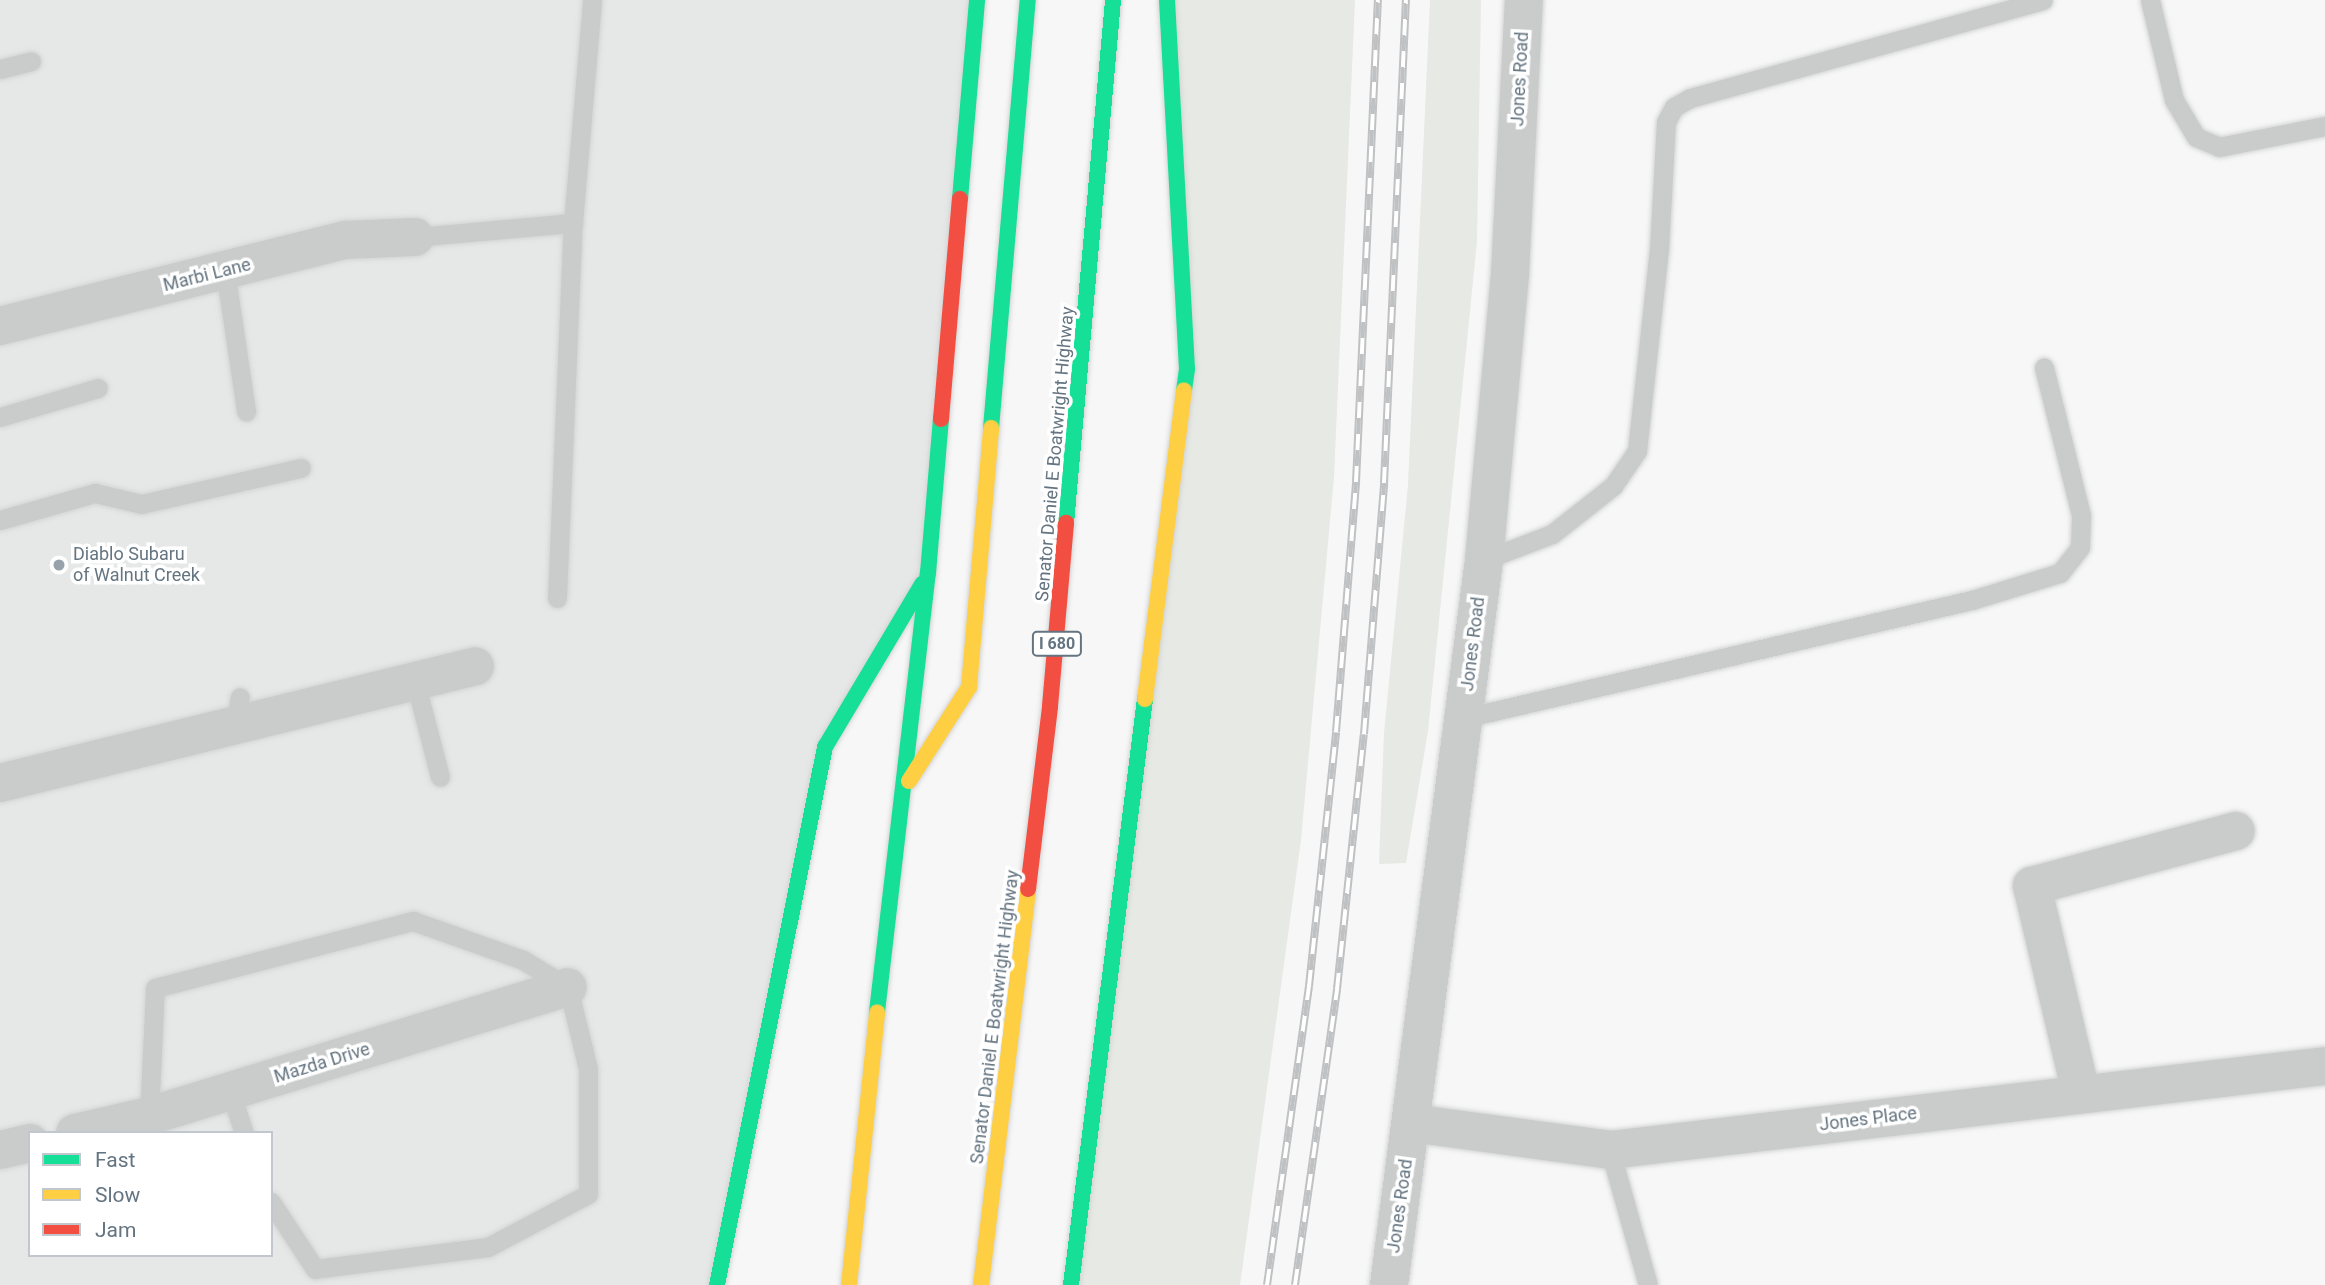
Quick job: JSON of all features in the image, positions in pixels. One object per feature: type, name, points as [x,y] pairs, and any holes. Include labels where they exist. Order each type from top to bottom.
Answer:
[{"type":"highway","points":[[849,1285],[928,573],[977,0]]},
{"type":"highway","points":[[904,789],[969,687],[1028,0]]},
{"type":"highway","name":"Senator Daniel E Boatwright Highway","points":[[981,1285],[1050,706],[1098,199],[1113,0]]},
{"type":"highway","points":[[1072,1285],[1187,369],[1167,0]]},
{"type":"highway","points":[[718,1285],[825,747],[928,573]]},
{"type":"street","name":"Jones Road","points":[[1389,1285],[1485,560],[1510,274],[1524,0]]},
{"type":"street","name":"Marbi Lane","points":[[0,326],[345,240],[415,237]]},
{"type":"street","points":[[0,783],[237,712],[415,681],[475,666]]},
{"type":"street","points":[[2081,1093],[2032,886],[2236,831]]},
{"type":"street","name":"Mazda Drive","points":[[84,1131],[149,1116],[568,988]]},
{"type":"street","name":"Jones Place","points":[[1411,1123],[1610,1150],[2325,1066]]},
{"type":"street","points":[[0,1150],[28,1143]]},
{"type":"lane","points":[[557,598],[573,223],[592,0]]},
{"type":"lane","points":[[1485,560],[1552,534],[1613,486],[1637,451],[1659,250],[1665,122],[1674,107],[1690,98],[2043,0]]},
{"type":"lane","points":[[2150,0],[2174,100],[2196,137],[2219,147],[2325,126]]},
{"type":"lane","points":[[0,69],[31,61]]},
{"type":"lane","points":[[415,237],[573,223]]},
{"type":"lane","points":[[225,270],[246,411]]},
{"type":"lane","points":[[1464,719],[1972,600],[2060,573],[2080,547],[2081,515],[2044,368]]},
{"type":"lane","points":[[0,417],[98,388]]},
{"type":"lane","points":[[0,520],[94,493],[142,504],[301,468]]},
{"type":"lane","points":[[415,681],[440,777]]},
{"type":"lane","points":[[149,1116],[155,988],[413,921],[523,960],[568,988],[588,1069],[588,1194],[488,1247],[315,1269],[273,1205]]},
{"type":"lane","points":[[230,1091],[243,1131]]},
{"type":"lane","points":[[1610,1150],[1648,1285]]},
{"type":"shaded area","points":[[0,0],[977,0],[928,573],[825,747],[717,1285],[0,1285]]},
{"type":"shaded area","points":[[1167,0],[1355,0],[1334,477],[1301,840],[1240,1285],[1071,1285],[1187,369]]},
{"type":"shaded area","points":[[1430,0],[1481,0],[1477,241],[1428,731],[1406,863],[1379,864],[1384,733],[1408,485]]},
{"type":"railway","points":[[1267,1285],[1309,986],[1336,732],[1356,482],[1378,0]]},
{"type":"railway","points":[[1295,1285],[1337,989],[1364,734],[1384,483],[1406,0]]},
{"type":"traffic: fast","points":[[960,199],[977,0]]},
{"type":"traffic: fast","points":[[991,428],[1028,0]]},
{"type":"traffic: fast","points":[[1066,523],[1113,0]]},
{"type":"traffic: fast","points":[[1167,0],[1187,369],[1184,390]]},
{"type":"traffic: fast","points":[[877,1012],[928,573],[941,419]]},
{"type":"traffic: fast","points":[[717,1285],[825,747],[922,584]]},
{"type":"traffic: fast","points":[[1071,1285],[1145,699]]},
{"type":"traffic: slow","points":[[1145,699],[1184,390]]},
{"type":"traffic: slow","points":[[909,781],[969,687],[991,428]]},
{"type":"traffic: slow","points":[[981,1285],[1028,889]]},
{"type":"traffic: slow","points":[[849,1285],[877,1012]]},
{"type":"traffic: jam","points":[[941,419],[960,199]]},
{"type":"traffic: jam","points":[[1028,889],[1050,706],[1066,523]]},
{"type":"place","name":"Diablo Subaru of Walnut Creek","points":[[59,565]]}]
